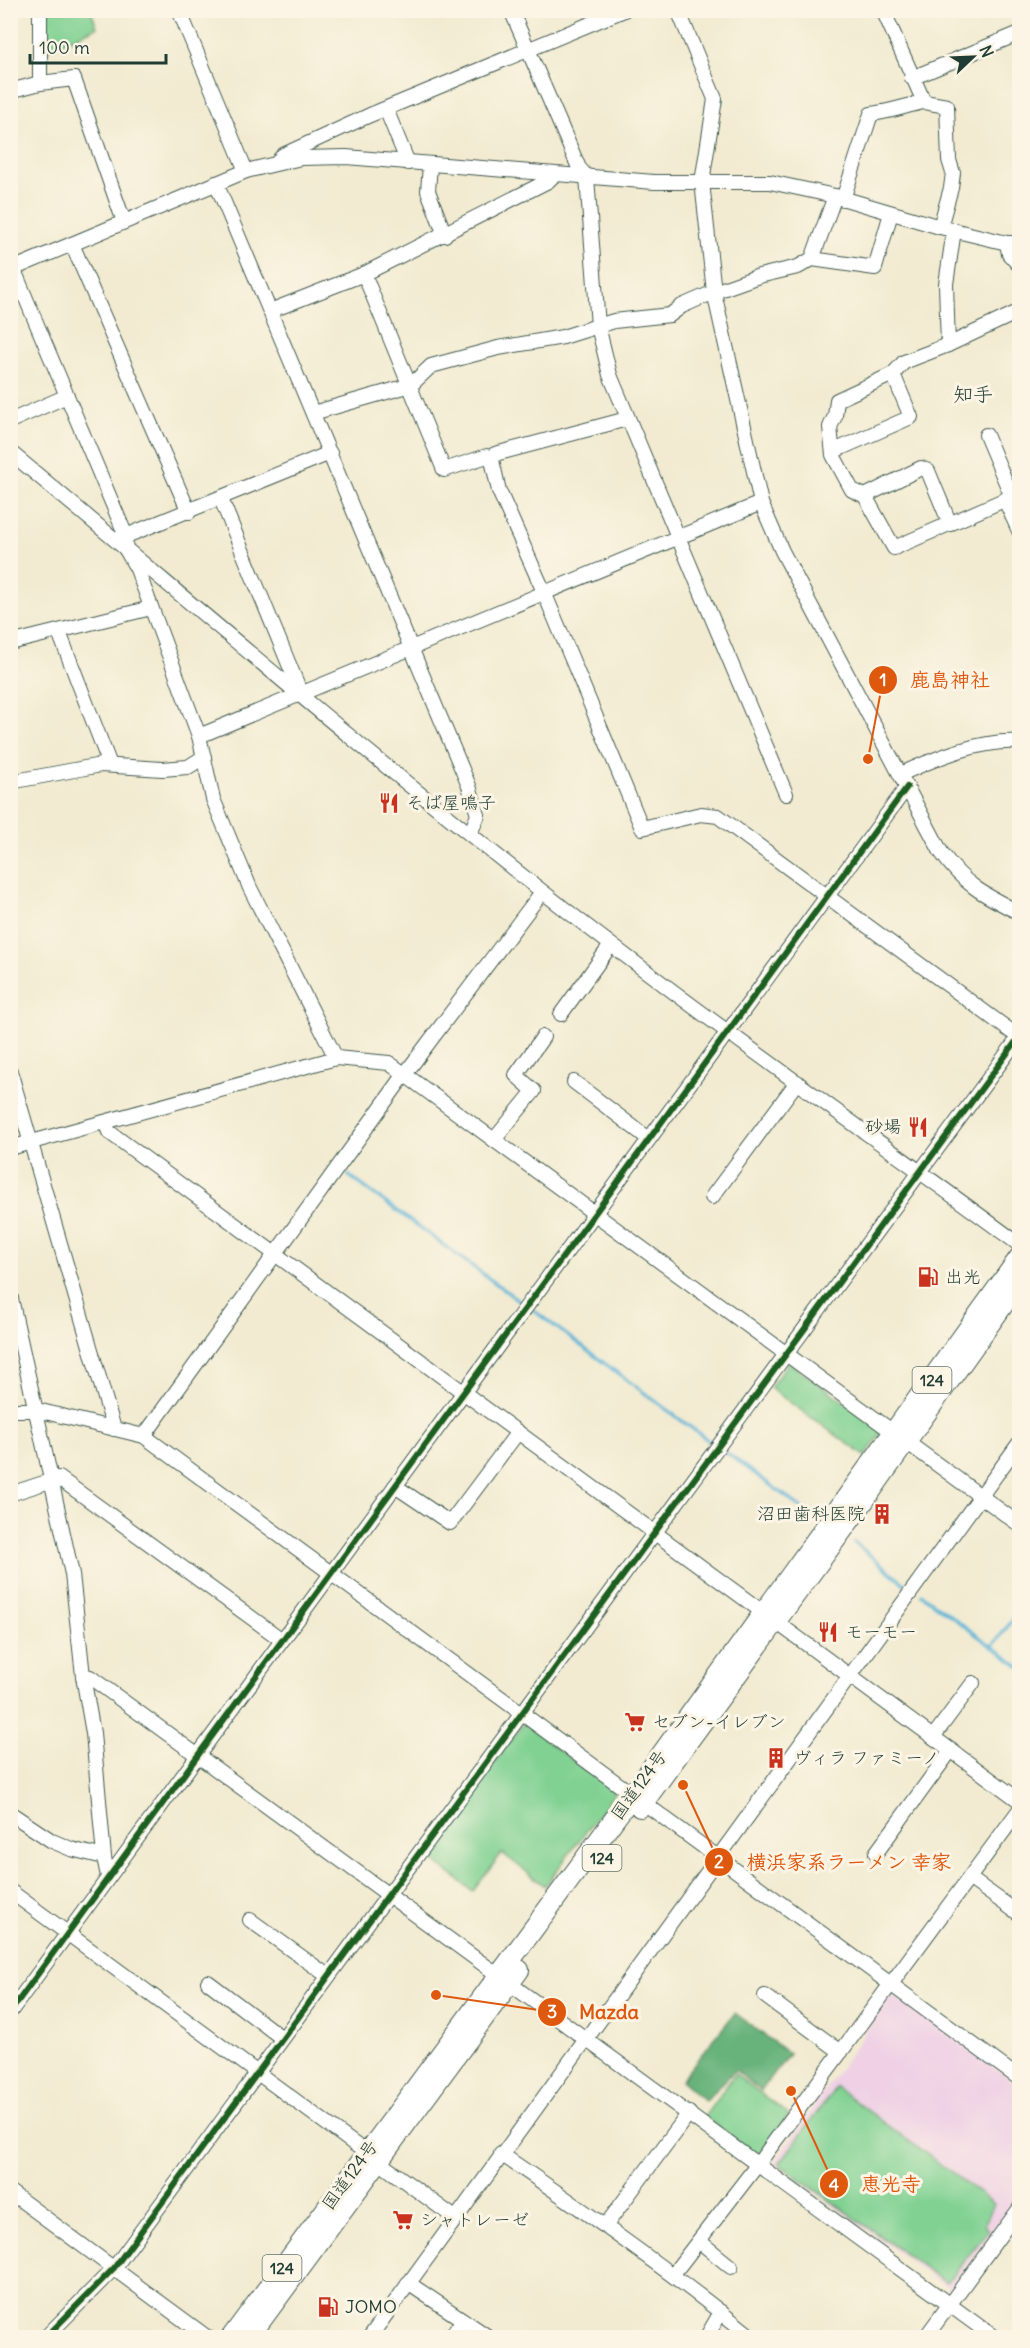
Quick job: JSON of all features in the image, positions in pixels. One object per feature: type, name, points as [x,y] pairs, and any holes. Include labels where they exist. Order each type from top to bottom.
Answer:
[{"type":"highway","name":"国道124号","points":[[899,1438],[1020,1257]]},
{"type":"highway","name":"国道124号","points":[[231,2337],[372,2157],[638,1798],[899,1438],[1020,1281]]},
{"type":"highway","name":"国道124号","points":[[248,2337],[372,2157]]},
{"type":"street","points":[[40,10],[40,83]]},
{"type":"street","points":[[179,10],[246,171]]},
{"type":"street","points":[[511,10],[579,168],[587,177],[598,326],[610,375],[786,794]]},
{"type":"street","points":[[275,163],[282,155],[386,109],[624,10]]},
{"type":"street","points":[[678,10],[715,99],[702,182],[714,292],[761,503],[782,551],[902,774],[941,852],[955,871],[981,894],[1020,913]]},
{"type":"street","points":[[883,10],[924,102]]},
{"type":"street","points":[[912,78],[1020,33]]},
{"type":"street","points":[[10,91],[40,83],[74,79],[124,222]]},
{"type":"street","points":[[812,260],[871,114],[894,112],[898,108],[924,102],[947,106],[949,160],[953,173],[947,229],[948,345]]},
{"type":"street","points":[[386,109],[408,163]]},
{"type":"street","points":[[336,1058],[250,888],[213,799],[199,736],[137,569],[67,396],[11,267],[246,171],[302,158],[346,157],[654,182],[770,182],[839,197],[947,229],[1014,243],[1009,254],[1020,266]]},
{"type":"street","points":[[430,165],[428,191],[445,235]]},
{"type":"street","points":[[270,311],[364,274],[445,235],[548,181],[554,175]]},
{"type":"street","points":[[216,183],[469,786],[478,815],[470,834]]},
{"type":"street","points":[[313,413],[411,385],[431,366],[498,348],[563,337],[614,321],[670,315],[682,306],[714,292],[759,276],[798,267],[812,260],[875,268],[891,213]]},
{"type":"street","points":[[72,244],[189,512]]},
{"type":"street","points":[[45,2337],[114,2268],[1019,1037],[718,816],[701,814],[642,828],[544,592],[499,491],[492,460],[487,456],[444,470],[364,274]]},
{"type":"street","points":[[1012,497],[894,548],[865,496],[852,490],[833,455],[830,427],[835,416],[837,400],[893,374],[904,362],[948,345],[1020,311]]},
{"type":"street","points":[[834,451],[911,417],[893,374]]},
{"type":"street","points":[[10,421],[67,396]]},
{"type":"street","points":[[492,460],[495,454],[627,419]]},
{"type":"street","points":[[986,435],[1012,497],[1020,534]]},
{"type":"street","points":[[10,452],[126,542],[301,695],[542,892],[728,1032],[1020,1245]]},
{"type":"street","points":[[126,542],[189,512],[330,453]]},
{"type":"street","points":[[865,496],[921,468],[928,471],[950,524]]},
{"type":"street","points":[[220,499],[301,695]]},
{"type":"street","points":[[199,736],[761,503]]},
{"type":"street","points":[[10,643],[150,608]]},
{"type":"street","points":[[59,632],[110,765]]},
{"type":"street","points":[[902,774],[944,755],[1007,741],[1020,742]]},
{"type":"street","points":[[10,782],[38,778],[64,770],[110,765],[162,769],[189,767],[204,757]]},
{"type":"street","points":[[10,2012],[907,787]]},
{"type":"street","points":[[144,1436],[405,1074],[542,892]]},
{"type":"street","points":[[561,1014],[612,945]]},
{"type":"street","points":[[494,1140],[534,1091],[516,1075],[543,1037]]},
{"type":"street","points":[[10,1148],[336,1058],[390,1063],[1020,1525]]},
{"type":"street","points":[[10,1071],[114,1429]]},
{"type":"street","points":[[574,1082],[650,1139]]},
{"type":"street","points":[[712,1197],[797,1082]]},
{"type":"street","points":[[105,1122],[109,1132],[1020,1801]]},
{"type":"street","points":[[10,1294],[72,1574],[83,1676],[93,1733],[104,1857],[108,1877]]},
{"type":"street","points":[[10,1410],[37,1410],[144,1436],[1020,2079]]},
{"type":"street","points":[[396,1485],[450,1523],[518,1432]]},
{"type":"street","points":[[369,2337],[1020,1442]]},
{"type":"street","points":[[10,1494],[59,1478],[282,1640]]},
{"type":"street","points":[[83,1676],[90,1677],[995,2337]]},
{"type":"street","points":[[933,1737],[973,1683]]},
{"type":"street","points":[[876,1853],[951,1750]]},
{"type":"street","points":[[673,2274],[758,2164],[1020,1809]]},
{"type":"street","points":[[10,1813],[52,1841],[71,1849],[104,1857]]},
{"type":"street","points":[[969,1878],[1018,1913],[1020,1910]]},
{"type":"street","points":[[10,1892],[455,2218]]},
{"type":"street","points":[[250,1920],[328,1976]]},
{"type":"street","points":[[208,1982],[282,2038]]},
{"type":"street","points":[[765,1996],[841,2052]]},
{"type":"street","points":[[606,2225],[688,2113]]},
{"type":"street","points":[[501,2154],[606,2225],[753,2337]]},
{"type":"street","points":[[10,2192],[208,2337]]},
{"type":"street","points":[[925,2337],[1020,2208]]},
{"type":"street","points":[[699,2241],[731,2267]]},
{"type":"street","points":[[408,2283],[490,2337]]},
{"type":"street","points":[[706,2337],[721,2312]]},
{"type":"street","points":[[450,2337],[463,2320]]},
{"type":"shaded area","points":[[892,1994],[1019,2085],[1019,2197],[949,2289],[774,2163]]},
{"type":"green space","points":[[46,11],[91,11],[97,27],[45,51]]},
{"type":"green space","points":[[788,1362],[884,1430],[865,1456],[770,1388]]},
{"type":"green space","points":[[524,1723],[615,1793],[545,1886],[502,1853],[473,1891],[425,1854]]},
{"type":"green space","points":[[735,2013],[789,2054],[761,2091],[735,2070],[705,2101],[681,2080]]},
{"type":"green space","points":[[735,2074],[789,2115],[761,2153],[756,2154],[704,2117]]},
{"type":"green space","points":[[836,2087],[994,2204],[984,2225],[989,2230],[946,2283],[779,2164]]},
{"type":"waterway","points":[[348,1175],[521,1302]]},
{"type":"waterway","points":[[533,1310],[709,1441]]},
{"type":"waterway","points":[[724,1451],[817,1519]]},
{"type":"waterway","points":[[854,1542],[906,1585]]},
{"type":"waterway","points":[[921,1594],[1020,1667]]},
{"type":"waterway","points":[[992,1647],[1020,1610]]},
{"type":"cycle path","points":[[10,2012],[907,787]]},
{"type":"cycle path","points":[[45,2338],[114,2268],[1020,1036]]},
{"type":"place","name":"鹿島神社","points":[[868,759]]},
{"type":"place","name":"そば屋鳴子","points":[[389,803]]},
{"type":"place","name":"砂場","points":[[918,1127]]},
{"type":"place","name":"出光","points":[[928,1277]]},
{"type":"place","name":"沼田歯科医院","points":[[882,1514]]},
{"type":"place","name":"モーモー","points":[[828,1632]]},
{"type":"place","name":"セブン-イレブン","points":[[635,1722]]},
{"type":"place","name":"ヴィラ ファミーノ","points":[[776,1758]]},
{"type":"place","name":"横浜家系ラーメン 幸家","points":[[683,1785]]},
{"type":"place","name":"Mazda","points":[[436,1995]]},
{"type":"place","name":"恵光寺","points":[[791,2091]]},
{"type":"place","name":"シャトレーゼ","points":[[403,2220]]},
{"type":"place","name":"JOMO","points":[[328,2307]]},
{"type":"district","name":"知手","points":[[973,394]]}]
